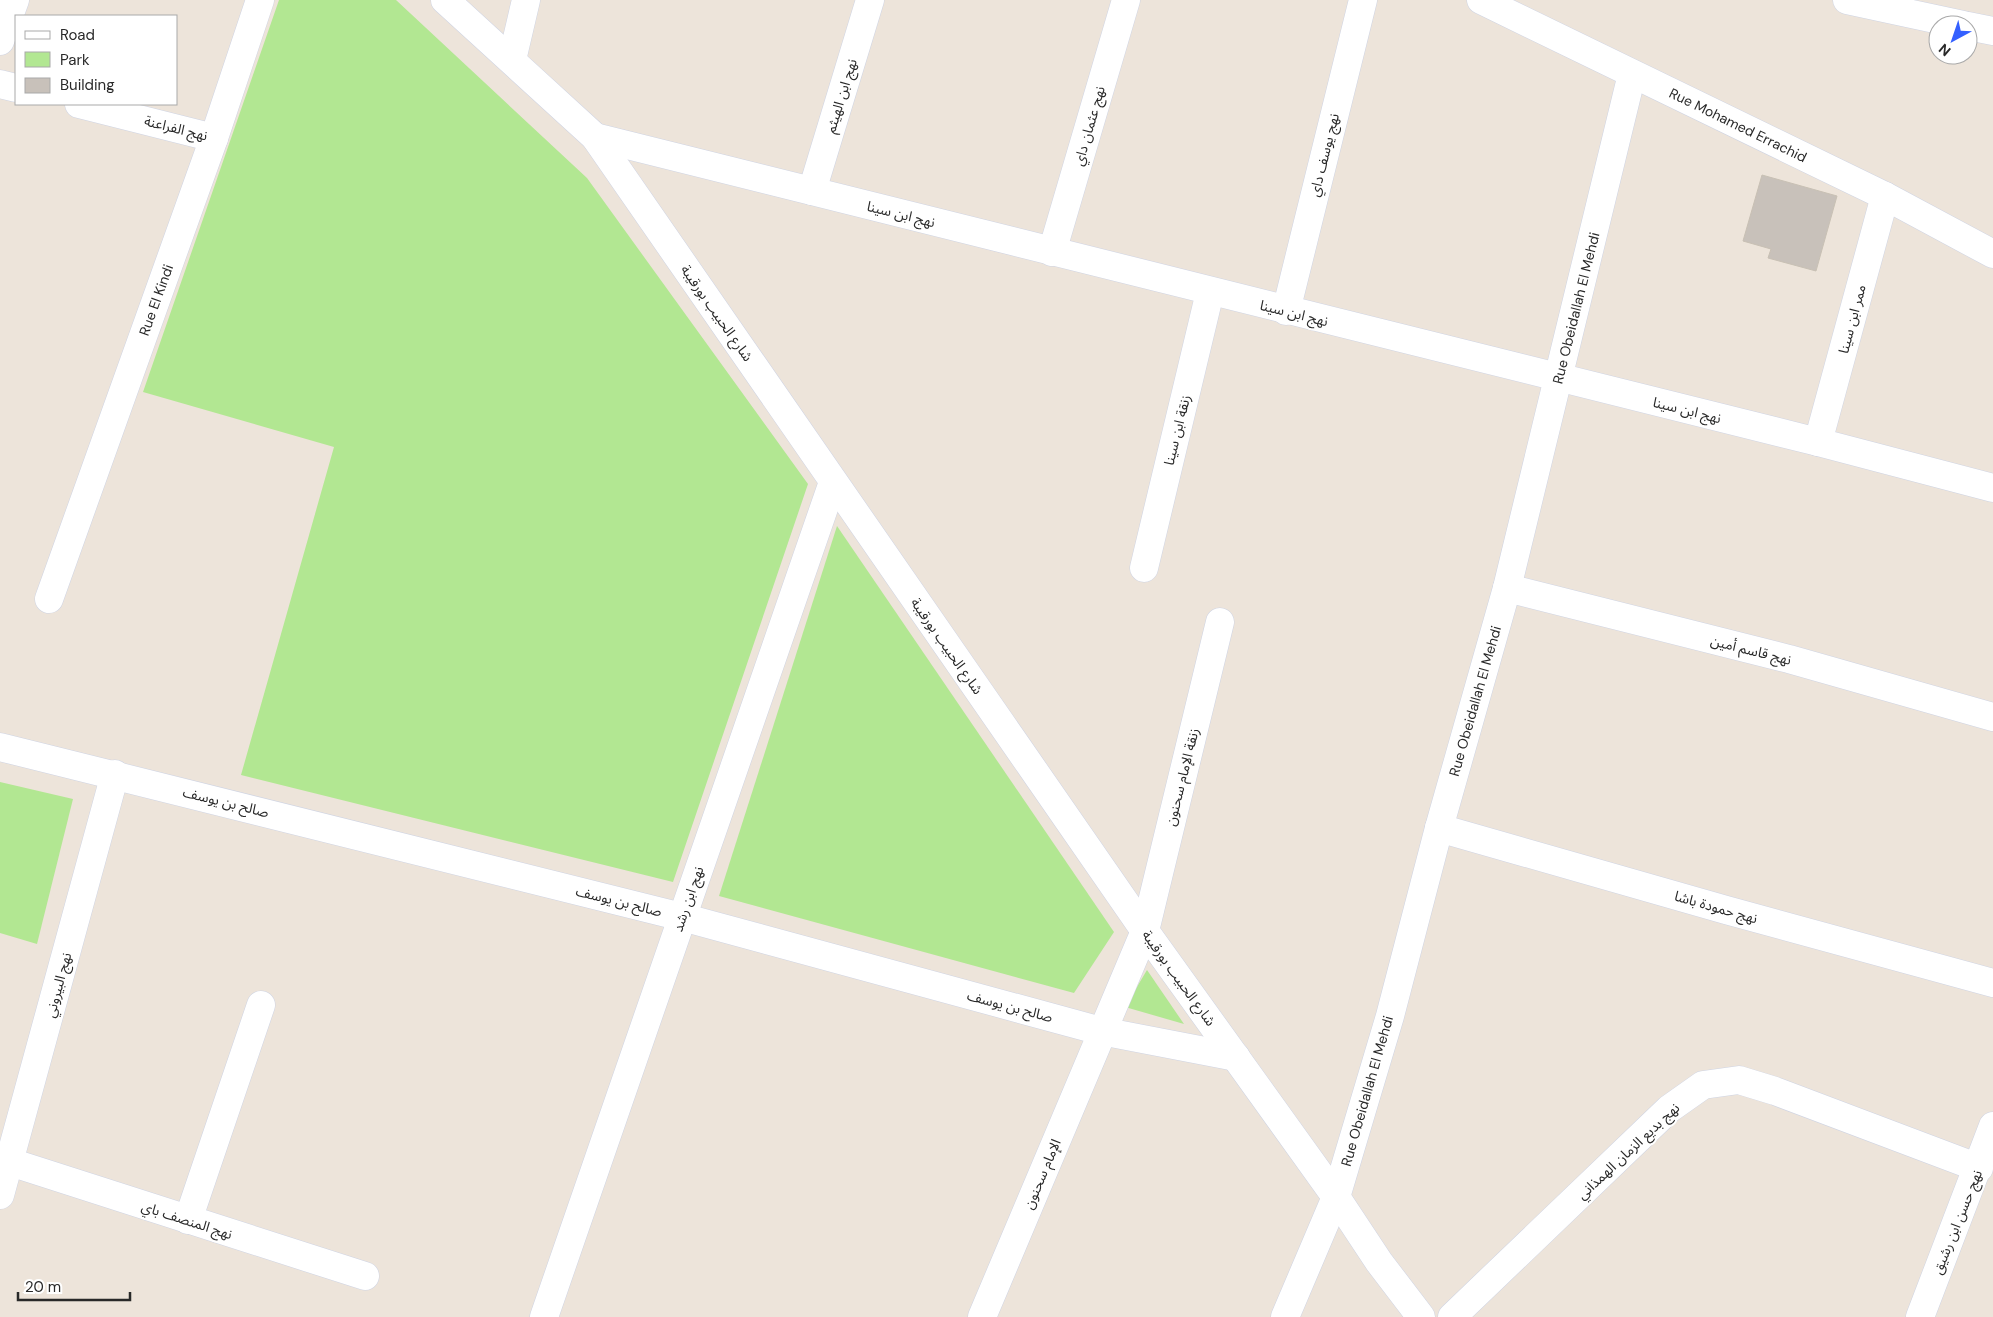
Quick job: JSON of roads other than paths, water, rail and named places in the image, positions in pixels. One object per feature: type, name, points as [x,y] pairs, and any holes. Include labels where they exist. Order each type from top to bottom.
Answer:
[{"type":"street","points":[[0,41],[15,0]]},
{"type":"street","name":"Rue El Kindi","points":[[50,599],[214,138],[260,0]]},
{"type":"street","name":"شارع الحبيب بورقيبة","points":[[445,0],[595,137],[1145,931],[1336,1197],[1379,1262],[1421,1317]]},
{"type":"street","points":[[512,60],[526,0]]},
{"type":"street","name":"نهج ابن الهيثم","points":[[812,191],[870,0]]},
{"type":"street","name":"نهج عثمان داي","points":[[1052,252],[1126,0]]},
{"type":"street","name":"نهج يوسف داي","points":[[1286,311],[1363,0]]},
{"type":"street","name":"Rue Mohamed Errachid","points":[[1481,0],[1885,196],[1993,254]]},
{"type":"street","points":[[1847,0],[1928,17]]},
{"type":"street","points":[[1978,28],[1993,31]]},
{"type":"street","name":"Rue Obeidallah El Mehdi","points":[[1285,1317],[1336,1197],[1390,1016],[1439,828],[1507,588],[1632,74]]},
{"type":"street","points":[[0,84],[15,88]]},
{"type":"street","name":"نهج الفراعنة","points":[[83,105],[214,138]]},
{"type":"street","name":"نهج ابن سينا","points":[[595,137],[1286,311],[1818,442],[1993,488]]},
{"type":"street","name":"ممر ابن سينا","points":[[1818,442],[1885,196]]},
{"type":"street","name":"زنقة ابن سينا","points":[[1144,568],[1210,292]]},
{"type":"street","name":"نهج ابن رشد","points":[[544,1317],[833,482]]},
{"type":"street","name":"نهج قاسم أمين","points":[[1507,588],[1789,659],[1993,717]]},
{"type":"street","name":"زنقة الإمام سحنون","points":[[1101,1031],[1145,931],[1220,622]]},
{"type":"street","name":"صالح بن يوسف","points":[[0,747],[116,774],[682,917],[1101,1031],[1236,1057]]},
{"type":"street","name":"نهج البيروني","points":[[0,1195],[116,774]]},
{"type":"street","name":"نهج حمودة باشا","points":[[1439,828],[1726,910],[1993,983]]},
{"type":"street","points":[[188,1220],[261,1005]]},
{"type":"street","name":"الإمام سحنون","points":[[982,1317],[1101,1031]]},
{"type":"street","name":"نهج بديع الزمان الهمذاني","points":[[1452,1317],[1669,1109],[1703,1085],[1738,1080],[1766,1088],[1979,1168]]},
{"type":"street","name":"نهج حسن ابن رشيق","points":[[1920,1317],[1979,1168],[1993,1126]]},
{"type":"street","name":"نهج المنصف باي","points":[[10,1162],[365,1276]]}]
